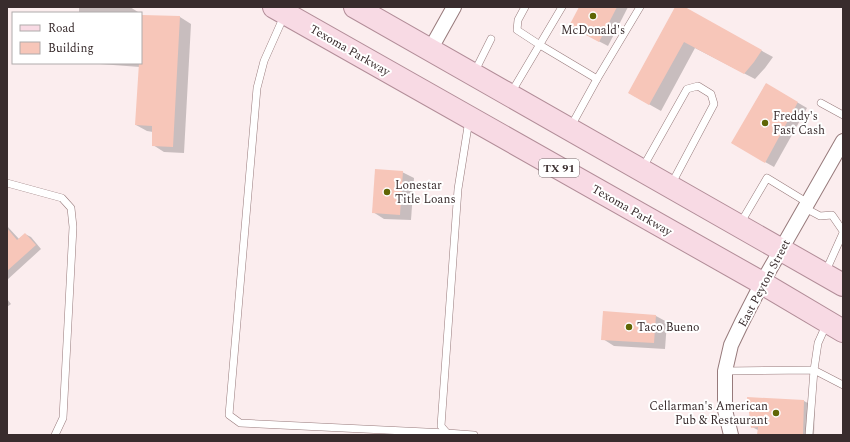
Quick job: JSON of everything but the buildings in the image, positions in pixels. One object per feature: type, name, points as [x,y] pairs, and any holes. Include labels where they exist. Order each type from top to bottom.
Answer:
[{"type":"main road","points":[[355,7],[843,285]]},
{"type":"main road","name":"Texoma Parkway","points":[[279,10],[762,283],[835,326]]},
{"type":"street","points":[[430,50],[454,7]]},
{"type":"street","name":"East Peyton Street","points":[[732,435],[725,410],[725,371],[731,345],[762,283],[843,141]]},
{"type":"lane","points":[[525,7],[518,20],[517,30],[597,79]]},
{"type":"lane","points":[[510,95],[562,7]]},
{"type":"lane","points":[[569,129],[640,7]]},
{"type":"lane","points":[[279,10],[257,88],[229,415],[240,423],[474,435]]},
{"type":"lane","points":[[473,74],[491,39]]},
{"type":"lane","points":[[642,170],[687,89],[698,86],[711,94],[714,104],[670,186]]},
{"type":"lane","points":[[821,103],[843,115]]},
{"type":"lane","points":[[447,433],[441,426],[442,410],[458,189],[469,118]]},
{"type":"lane","points":[[739,226],[767,178],[807,205],[820,216],[832,215],[843,232],[824,274]]},
{"type":"lane","points":[[7,183],[62,198],[71,208],[73,227],[63,418],[55,435]]},
{"type":"lane","points":[[809,435],[814,370],[818,343],[835,326]]},
{"type":"lane","points":[[725,371],[814,370],[843,385]]},
{"type":"place","name":"McDonald's","points":[[593,16]]},
{"type":"place","name":"Freddy's Fast Cash","points":[[765,123]]},
{"type":"place","name":"Lonestar Title Loans","points":[[387,192]]},
{"type":"place","name":"Taco Bueno","points":[[629,327]]},
{"type":"place","name":"Cellarman's American Pub & Restaurant","points":[[776,413]]}]
